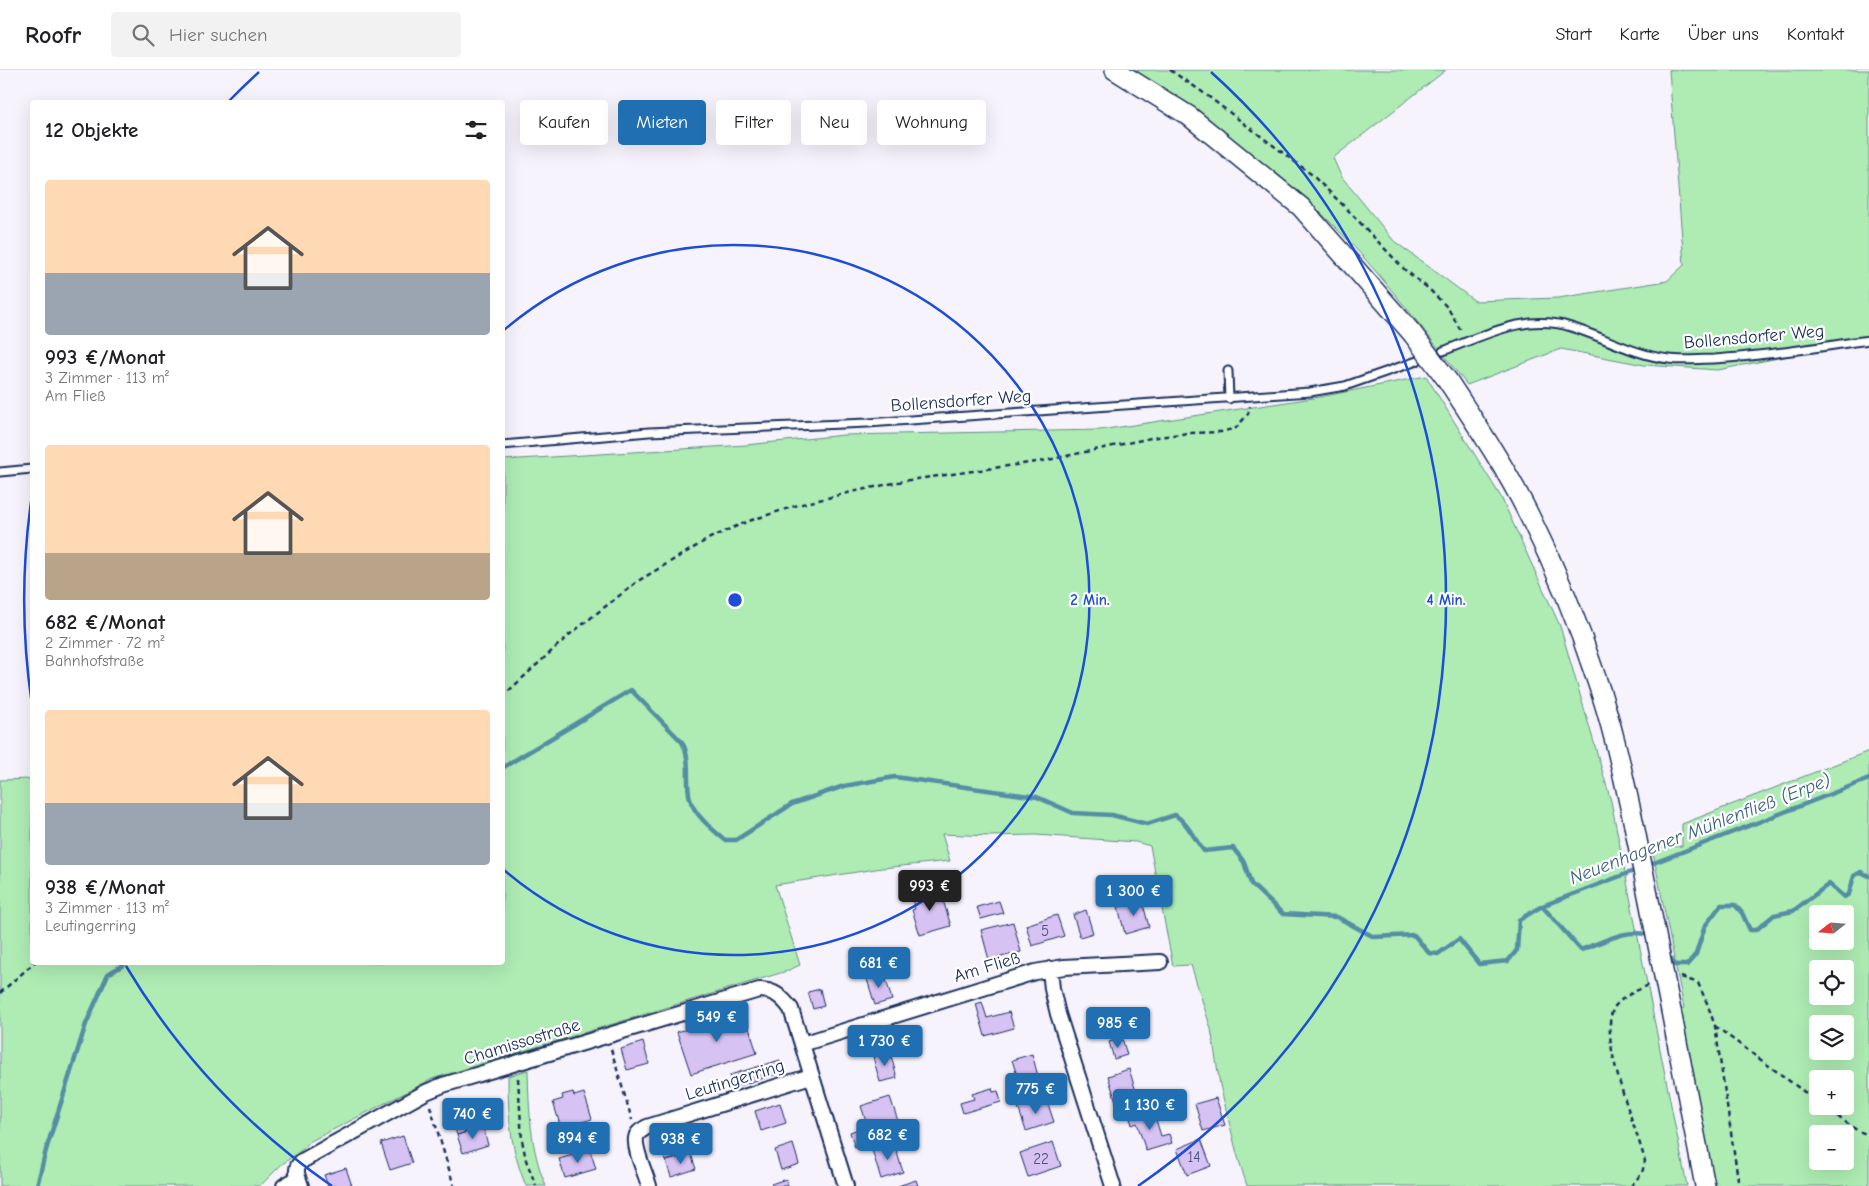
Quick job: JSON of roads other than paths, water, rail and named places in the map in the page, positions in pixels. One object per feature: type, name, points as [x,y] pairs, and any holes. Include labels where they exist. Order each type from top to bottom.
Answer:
[{"type":"main road","points":[[1115,70],[1189,116],[1301,207],[1412,333],[1448,381],[1489,443],[1530,516],[1558,576],[1579,629],[1605,705],[1619,757],[1705,1186]]},
{"type":"street","name":"Am Fließ","points":[[802,1044],[1050,969],[1160,962]]},
{"type":"street","points":[[1050,969],[1052,989],[1058,1014],[1113,1186]]},
{"type":"street","name":"Chamissostraße","points":[[284,1186],[299,1178],[297,1166],[302,1161],[442,1085],[759,990],[776,993],[785,1000],[791,1009],[802,1044]]},
{"type":"street","points":[[802,1044],[846,1186]]},
{"type":"street","name":"Leutingerring","points":[[649,1186],[636,1146],[638,1134],[647,1127],[811,1076]]},
{"type":"lane","name":"Bollensdorfer Weg","points":[[1443,351],[1517,324],[1538,323],[1553,323],[1572,327],[1612,344],[1669,360],[1740,357],[1869,340]]},
{"type":"lane","name":"Bollensdorfer Weg","points":[[505,444],[649,432],[877,422],[1310,392],[1345,386],[1417,361]]},
{"type":"lane","points":[[1228,371],[1229,399]]},
{"type":"lane","points":[[0,472],[30,469]]},
{"type":"waterway","name":"Neuenhagener Mühlenfließ (Erpe)","points":[[505,766],[631,690],[682,742],[687,756],[689,792],[692,805],[704,822],[725,840],[736,840],[792,804],[844,786],[895,777],[1037,797],[1073,813],[1112,815],[1147,824],[1175,815],[1180,818],[1204,851],[1233,848],[1244,862],[1251,884],[1283,914],[1337,917],[1374,937],[1414,935],[1429,953],[1438,954],[1459,939],[1479,964],[1508,961],[1517,950],[1519,920],[1542,906],[1581,950],[1624,934],[1642,933],[1650,936]]},
{"type":"waterway","name":"Neuenhagener Mühlenfließ (Erpe)","points":[[1646,866],[1869,779]]},
{"type":"waterway","name":"Neuenhagener Mühlenfließ (Erpe)","points":[[1542,906],[1639,869]]},
{"type":"waterway","name":"Neuenhagener Mühlenfließ (Erpe)","points":[[1667,954],[1675,965],[1687,965],[1696,954],[1705,926],[1721,905],[1735,905],[1742,913],[1750,930],[1756,930],[1774,915],[1793,911],[1829,884],[1844,897],[1849,894],[1854,876],[1861,872],[1869,876]]},
{"type":"waterway","name":"Neuenhagener Mühlenfließ (Erpe)","points":[[37,1186],[46,1150],[86,1024],[108,974],[123,965]]}]
